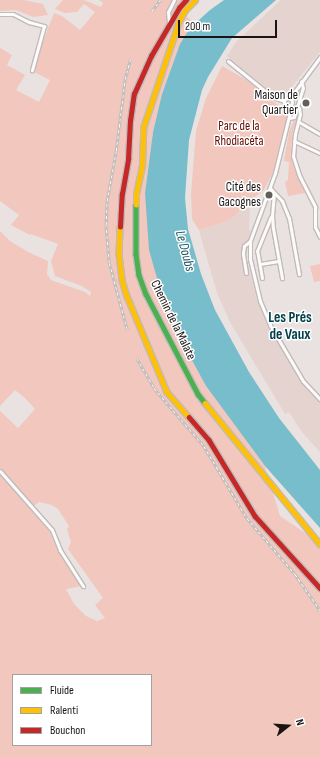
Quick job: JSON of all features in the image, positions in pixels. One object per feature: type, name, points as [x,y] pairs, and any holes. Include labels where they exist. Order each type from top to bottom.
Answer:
[{"type":"main road","points":[[186,0],[169,24],[143,72],[134,94],[131,111],[129,154],[122,194],[119,254],[125,288],[159,376],[167,392],[209,440],[255,516],[320,588]]},
{"type":"main road","name":"Chemin de la Malate","points":[[196,0],[185,10],[178,21],[143,128],[142,165],[136,194],[136,254],[139,275],[146,294],[198,394],[247,452],[320,544]]},
{"type":"street","points":[[169,24],[168,12],[174,0]]},
{"type":"street","points":[[0,14],[13,14],[29,22],[44,26],[32,70]]},
{"type":"street","points":[[284,101],[290,98],[320,57]]},
{"type":"street","points":[[228,61],[271,96],[284,101],[285,104],[289,105]]},
{"type":"street","points":[[289,118],[294,118],[303,88],[301,81]]},
{"type":"street","points":[[290,98],[292,103],[289,105],[289,118],[275,173],[250,241],[250,259],[265,314],[303,381],[320,399]]},
{"type":"street","points":[[297,106],[300,108],[300,114],[294,141],[294,162],[315,207],[315,227],[320,237]]},
{"type":"street","points":[[299,122],[320,134]]},
{"type":"street","points":[[294,141],[320,153]]},
{"type":"street","points":[[270,188],[282,201],[289,218],[299,274]]},
{"type":"street","points":[[274,193],[272,215],[282,278]]},
{"type":"street","points":[[262,278],[257,251],[272,215]]},
{"type":"street","points":[[246,272],[243,253],[244,246],[250,241]]},
{"type":"street","points":[[260,264],[279,261]]},
{"type":"street","points":[[0,471],[52,530],[60,550],[83,586]]},
{"type":"shaded area","points":[[281,0],[320,0],[320,52],[286,94],[272,93],[227,56],[236,42]]},
{"type":"shaded area","points":[[250,202],[249,230],[251,231],[246,256],[257,300],[266,321],[307,390],[320,401],[320,452],[302,432],[289,412],[285,414],[231,324],[217,293],[204,248],[199,230],[224,222],[235,216],[243,206]]},
{"type":"green space","points":[[0,0],[23,0],[43,4],[48,15],[33,17],[16,10],[0,11]]},
{"type":"green space","points":[[63,0],[84,0],[101,7],[103,3],[99,0],[183,0],[176,9],[195,23],[180,44],[162,94],[153,132],[145,193],[167,306],[188,353],[206,386],[265,466],[280,516],[320,543],[320,758],[0,758],[0,474],[25,499],[50,532],[58,551],[76,576],[81,586],[66,589],[74,604],[86,616],[97,621],[105,618],[95,605],[103,598],[68,549],[71,542],[67,529],[69,526],[58,509],[52,505],[39,502],[34,506],[0,469],[0,411],[18,428],[35,409],[15,390],[0,406],[0,231],[10,241],[28,252],[48,261],[47,274],[51,280],[85,292],[90,296],[91,292],[82,286],[55,276],[51,261],[58,244],[31,234],[30,235],[11,225],[19,215],[0,201],[0,48],[12,55],[7,65],[25,75],[16,90],[39,102],[50,80],[34,72],[38,54],[54,13],[62,16],[80,30],[95,12],[84,4],[77,12],[65,13],[55,9]]},
{"type":"green space","name":"Parc de la Rhodiacéta","points":[[222,66],[248,81],[288,113],[274,170],[264,190],[243,206],[235,216],[224,222],[199,230],[192,219],[191,194],[196,131],[206,98]]},
{"type":"green space","points":[[296,116],[298,117],[293,130],[291,152],[294,168],[305,193],[288,196],[285,182],[288,180],[289,162],[284,161],[289,132]]},
{"type":"green space","points":[[320,264],[320,281],[314,282],[310,266]]},
{"type":"water","name":"Le Doubs","points":[[224,0],[276,0],[232,38],[208,77],[202,90],[189,140],[185,198],[188,229],[201,274],[215,310],[249,372],[279,418],[320,470],[320,528],[265,466],[206,386],[188,353],[159,285],[149,250],[145,193],[153,132],[162,94],[180,44],[190,28]]},
{"type":"railway","points":[[152,11],[160,0]]},
{"type":"railway","points":[[127,330],[109,263],[106,225],[107,201],[116,151],[125,79],[130,60]]},
{"type":"railway","points":[[137,358],[154,388],[204,446],[247,518],[295,574],[320,610]]},
{"type":"traffic: fast","points":[[136,205],[136,254],[139,275],[146,294],[198,394],[205,403]]},
{"type":"traffic: slow","points":[[136,205],[136,194],[142,165],[143,128],[179,21],[185,10],[195,0]]},
{"type":"traffic: slow","points":[[120,227],[119,254],[122,280],[127,296],[167,392],[189,417]]},
{"type":"traffic: slow","points":[[205,403],[320,544]]},
{"type":"traffic: jam","points":[[120,227],[122,194],[128,159],[130,121],[134,94],[151,56],[179,8],[186,0]]},
{"type":"traffic: jam","points":[[189,417],[209,440],[255,516],[320,588]]},
{"type":"place","name":"Maison de Quartier","points":[[306,103]]},
{"type":"place","name":"Cité des Gacognes","points":[[269,195]]},
{"type":"district","name":"Les Prés de Vaux","points":[[290,326]]}]
